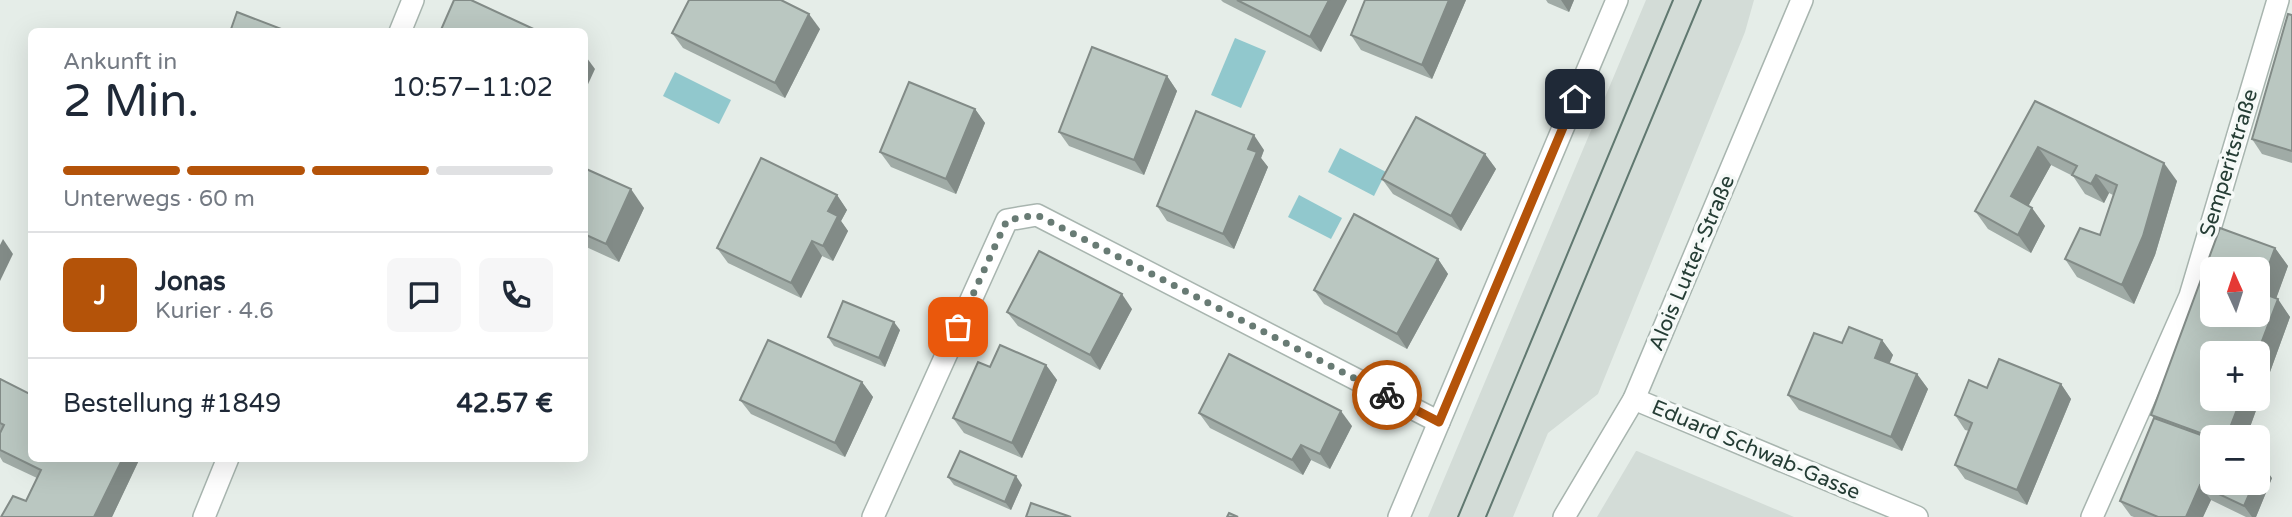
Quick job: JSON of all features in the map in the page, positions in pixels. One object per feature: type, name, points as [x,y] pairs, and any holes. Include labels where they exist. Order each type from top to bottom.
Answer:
[{"type":"street","points":[[402,28],[413,0]]},
{"type":"street","points":[[1399,517],[1617,0]]},
{"type":"street","name":"Alois Lutter-Straße","points":[[1564,517],[1634,399],[1802,0]]},
{"type":"street","name":"Semperitstraße","points":[[2092,517],[2190,296],[2277,0]]},
{"type":"street","points":[[873,517],[1007,220],[1037,215],[1439,422]]},
{"type":"street","name":"Eduard Schwab-Gasse","points":[[1634,399],[1917,517]]},
{"type":"street","points":[[204,517],[226,462]]},
{"type":"shaded area","points":[[1646,0],[1754,0],[1745,32],[1598,394],[1548,433],[1513,517],[1428,517]]},
{"type":"shaded area","points":[[1637,451],[1794,517],[1597,517]]},
{"type":"water","points":[[1235,38],[1266,51],[1241,108],[1211,95]]},
{"type":"water","points":[[675,72],[731,100],[719,124],[663,96]]},
{"type":"water","points":[[1340,148],[1386,172],[1374,196],[1328,172]]},
{"type":"water","points":[[1299,195],[1342,218],[1331,239],[1288,217]]},
{"type":"building","points":[[454,0],[471,0],[531,28],[442,28]]},
{"type":"building","points":[[689,0],[781,0],[809,14],[775,83],[672,33]]},
{"type":"building","points":[[1237,0],[1329,0],[1310,37]]},
{"type":"building","points":[[1365,0],[1449,0],[1422,65],[1351,35]]},
{"type":"building","points":[[237,12],[279,28],[231,28]]},
{"type":"building","points":[[2288,14],[2292,15],[2292,151],[2252,139]]},
{"type":"building","points":[[1092,47],[1167,76],[1134,160],[1059,132]]},
{"type":"building","points":[[909,82],[975,109],[946,179],[880,152]]},
{"type":"building","points":[[2035,101],[2164,163],[2143,236],[2122,285],[2065,259],[2080,228],[2100,235],[2117,185],[2096,175],[2091,184],[2072,175],[2077,166],[2038,147],[2011,196],[2032,208],[2018,235],[1975,211]]},
{"type":"building","points":[[1196,111],[1254,135],[1248,149],[1257,152],[1223,234],[1157,206]]},
{"type":"building","points":[[1416,117],[1485,154],[1451,216],[1382,179]]},
{"type":"building","points":[[761,158],[837,195],[828,211],[838,216],[823,246],[812,241],[791,283],[717,248]]},
{"type":"building","points":[[588,170],[631,189],[606,244],[588,236]]},
{"type":"building","points":[[1354,214],[1438,259],[1397,334],[1314,290]]},
{"type":"building","points":[[2220,228],[2275,248],[2270,262],[2270,257],[2209,257]]},
{"type":"building","points":[[1039,251],[1122,294],[1090,355],[1007,312]]},
{"type":"building","points":[[2200,282],[2200,327],[2267,327],[2262,341],[2200,341],[2200,411],[2236,411],[2231,425],[2200,425],[2200,433],[2151,415]]},
{"type":"building","points":[[2270,296],[2278,299],[2270,320]]},
{"type":"building","points":[[843,301],[894,322],[879,358],[828,337]]},
{"type":"building","points":[[1849,327],[1882,340],[1875,358],[1917,374],[1891,437],[1788,395],[1814,333],[1842,343]]},
{"type":"building","points":[[768,340],[862,382],[835,443],[740,400]]},
{"type":"building","points":[[1000,345],[1046,365],[1012,443],[953,418],[978,362],[990,367]]},
{"type":"building","points":[[1229,354],[1341,411],[1320,454],[1301,445],[1292,460],[1199,413]]},
{"type":"building","points":[[1999,359],[2061,384],[2017,490],[1955,465],[1972,423],[1955,415],[1969,380],[1987,388]]},
{"type":"building","points":[[0,379],[28,393],[28,462],[121,462],[94,517],[1,517],[13,496],[26,501],[41,470],[0,450],[0,433],[4,425],[0,423]]},
{"type":"building","points":[[2154,418],[2200,435],[2200,485],[2186,517],[2158,517],[2120,501]]},
{"type":"building","points":[[960,451],[1016,476],[1005,502],[948,477]]},
{"type":"building","points":[[2221,495],[2249,495],[2244,506]]},
{"type":"building","points":[[1031,503],[1071,517],[1026,517]]},
{"type":"tram line","points":[[1458,517],[1673,0]]},
{"type":"tram line","points":[[1486,517],[1701,0]]},
{"type":"way so far","points":[[958,327],[1007,220],[1037,215],[1387,395]]},
{"type":"route","points":[[1387,395],[1439,422],[1575,99]]}]
